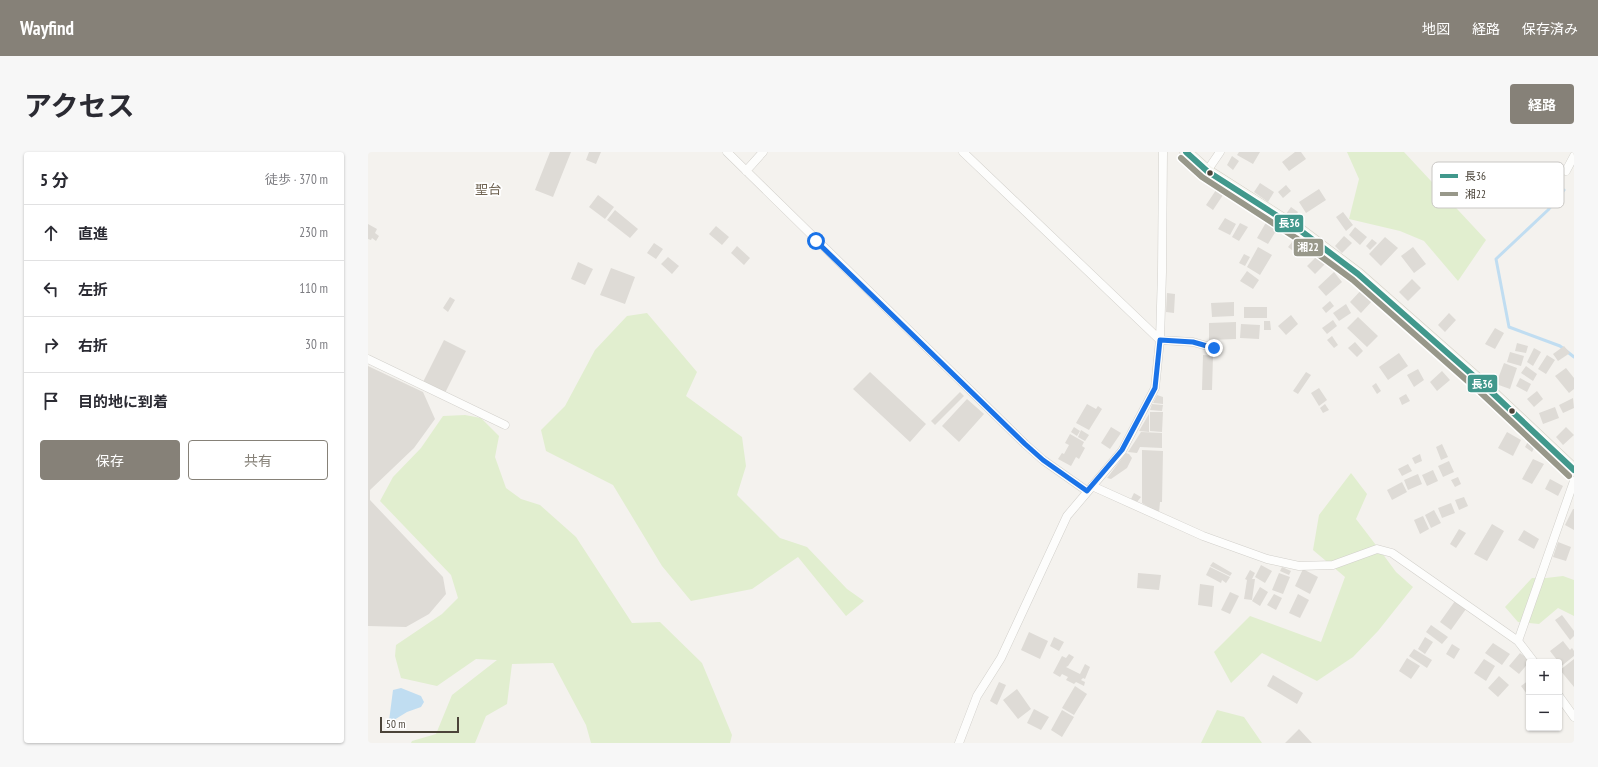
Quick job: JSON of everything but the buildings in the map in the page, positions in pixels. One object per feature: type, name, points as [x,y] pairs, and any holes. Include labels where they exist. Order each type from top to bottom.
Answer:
[{"type":"street","points":[[727,152],[1043,460],[1090,488],[1203,536],[1267,559],[1299,566],[1333,566],[1377,549],[1392,553],[1518,641],[1532,659]]},
{"type":"street","points":[[746,171],[763,152]]},
{"type":"street","points":[[963,152],[1160,340],[1193,342],[1214,348]]},
{"type":"street","points":[[959,743],[977,696],[1002,658],[1067,516],[1122,450],[1155,388],[1160,340],[1163,152]]},
{"type":"street","points":[[1186,152],[1207,171],[1301,231],[1358,274],[1485,386],[1574,470]]},
{"type":"street","points":[[1207,171],[1220,152]]},
{"type":"street","points":[[1566,171],[1574,156]]},
{"type":"street","points":[[368,359],[505,425]]},
{"type":"street","points":[[1518,641],[1574,481]]},
{"type":"street","points":[[1562,700],[1574,717]]},
{"type":"green space","points":[[1347,152],[1404,152],[1432,182],[1432,208],[1456,208],[1486,240],[1458,281],[1424,241],[1400,231],[1349,219],[1359,179]]},
{"type":"green space","points":[[647,313],[697,372],[686,396],[742,437],[746,466],[737,495],[780,538],[807,547],[847,589],[864,601],[846,616],[798,557],[752,589],[691,601],[662,566],[613,485],[546,451],[541,430],[565,406],[595,350],[627,316]]},
{"type":"green space","points":[[465,415],[481,418],[499,436],[495,457],[506,488],[521,499],[540,505],[576,537],[632,623],[660,622],[702,663],[732,735],[730,743],[591,743],[586,725],[553,663],[512,664],[507,704],[486,716],[475,743],[411,743],[412,741],[436,734],[452,695],[497,660],[476,659],[437,686],[401,678],[395,656],[396,645],[442,614],[458,598],[451,575],[380,501],[393,477],[421,448],[443,416]]},
{"type":"green space","points":[[1351,473],[1367,494],[1356,519],[1396,572],[1413,587],[1378,631],[1353,657],[1317,681],[1262,653],[1231,683],[1214,652],[1250,616],[1321,642],[1345,577],[1313,550],[1319,515]]},
{"type":"green space","points":[[1563,576],[1574,580],[1574,616],[1558,608],[1539,624],[1518,622],[1505,607],[1532,578]]},
{"type":"green space","points":[[1217,710],[1244,717],[1262,743],[1201,743]]},
{"type":"water","points":[[401,688],[421,696],[424,702],[421,707],[389,721],[393,690]]},
{"type":"waterway","points":[[1550,208],[1496,259],[1509,327],[1560,346],[1574,357]]},
{"type":"transit line","name":"長36","points":[[1186,152],[1207,171],[1301,231],[1358,274],[1485,386],[1574,470]]},
{"type":"transit line","name":"湘22","points":[[1181,158],[1202,177],[1296,238],[1353,280],[1480,392],[1569,476]]},
{"type":"district","name":"聖台","points":[[488,189]]},
{"type":"route","points":[[816,241],[892,313],[1025,444],[1043,460],[1087,491],[1122,450],[1155,388],[1160,340],[1193,342],[1214,348]]}]
